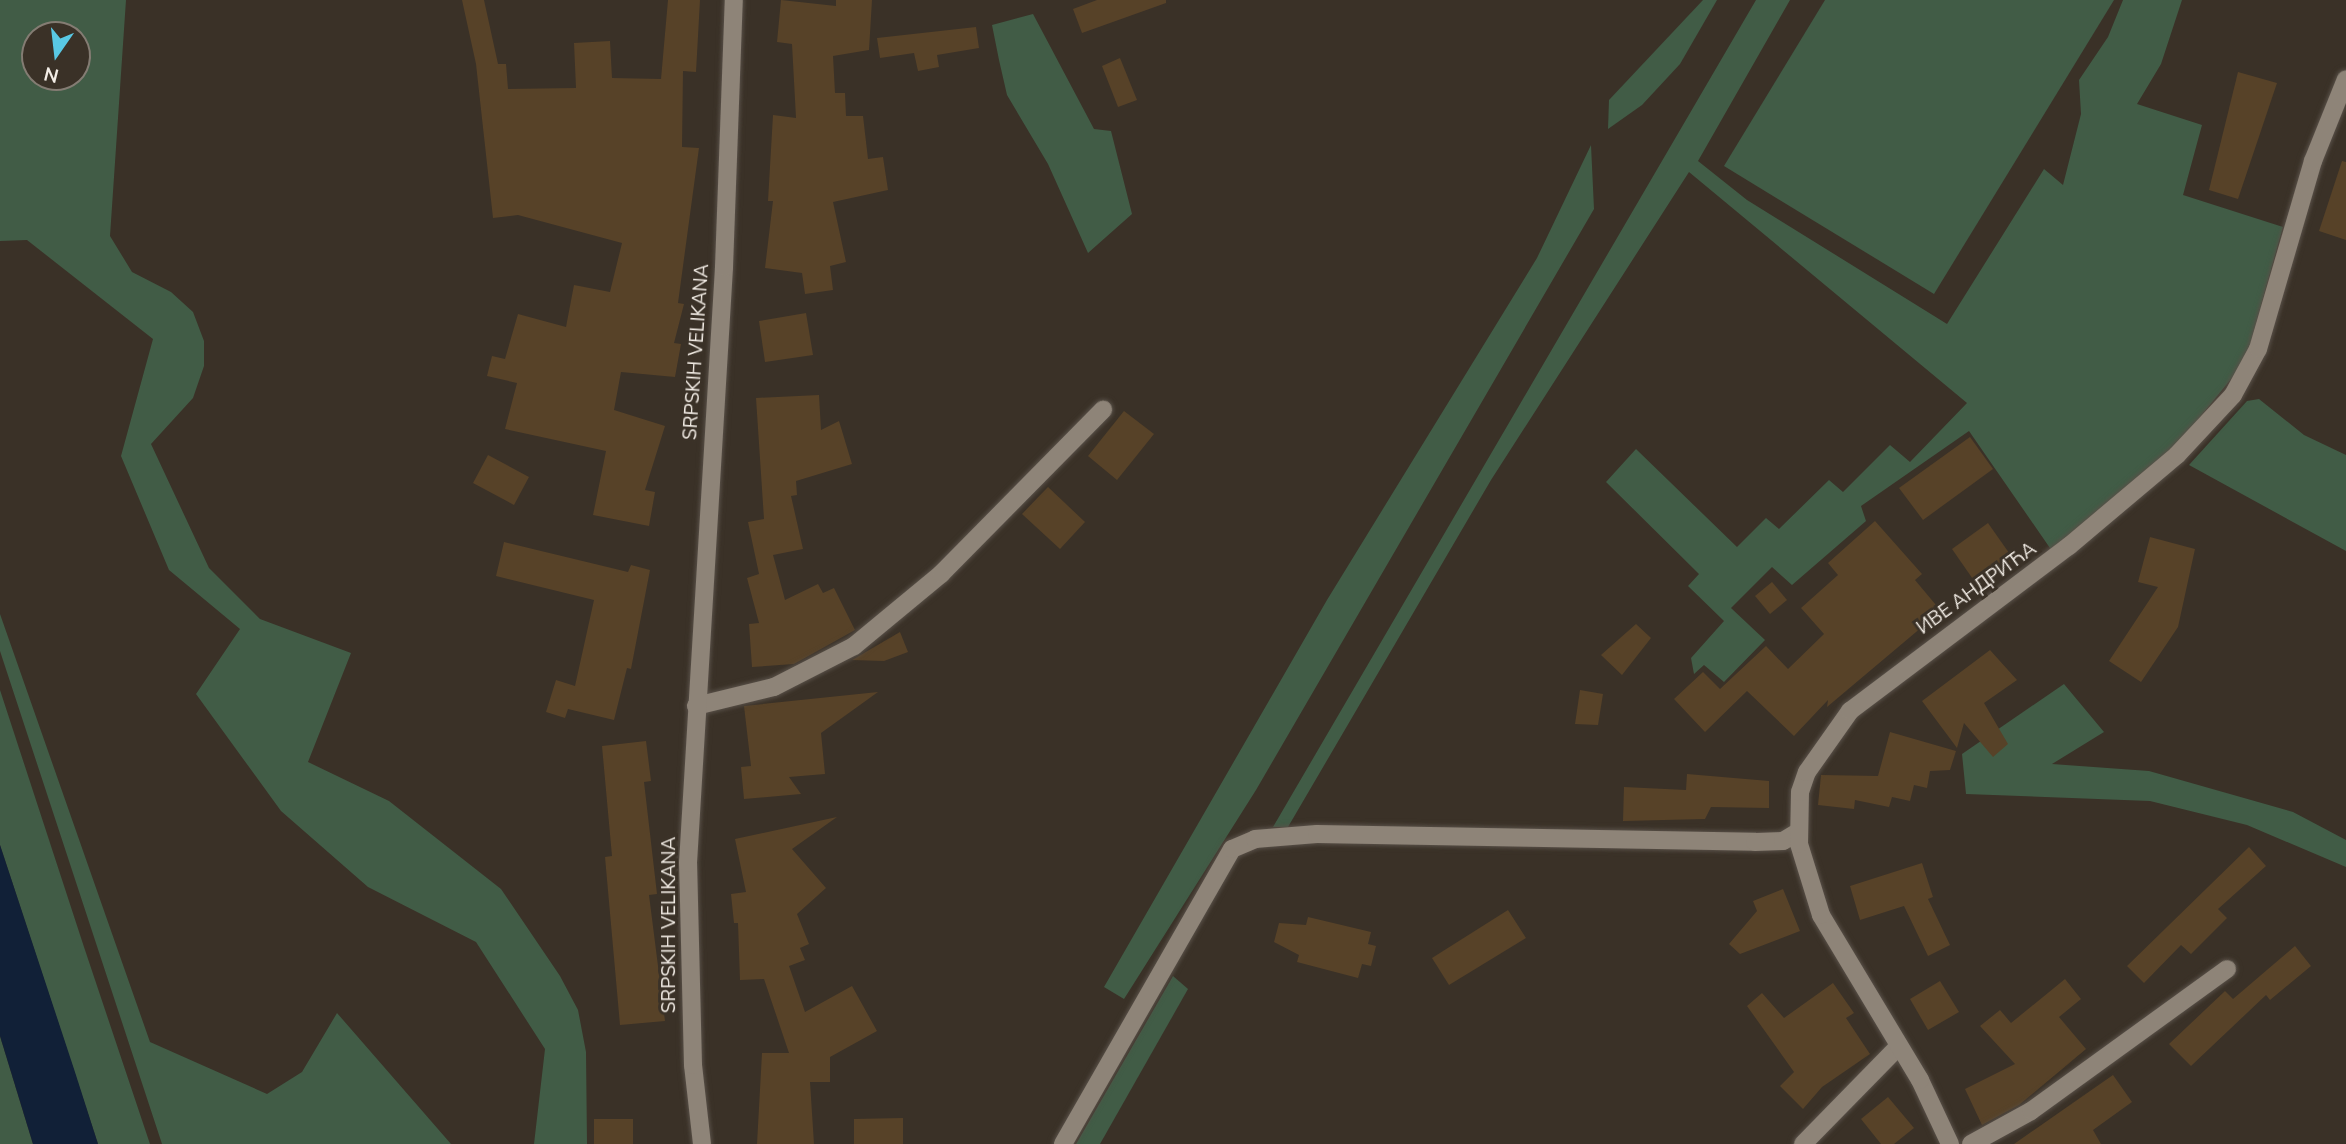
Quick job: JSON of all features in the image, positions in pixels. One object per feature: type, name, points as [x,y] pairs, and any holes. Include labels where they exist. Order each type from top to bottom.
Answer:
[{"type":"street","name":"SRPSKIH VELIKANA","points":[[702,1144],[688,942],[696,706],[724,267],[734,0]]},
{"type":"street","name":"ИВЕ АНДРИЋА","points":[[1950,1144],[1898,1047],[1821,915],[1798,832],[1807,772],[1850,711],[2069,546],[2177,455],[2233,395],[2258,349],[2313,161],[2346,79]]},
{"type":"street","points":[[696,706],[774,687],[854,646],[941,574],[1103,410]]},
{"type":"street","points":[[1063,1144],[1232,849],[1255,839],[1317,834],[1755,842],[1783,841],[1798,832]]},
{"type":"street","points":[[1971,1144],[2031,1111],[2227,969]]},
{"type":"street","points":[[1803,1144],[1898,1047]]},
{"type":"green space","points":[[0,0],[126,0],[110,236],[132,272],[171,292],[193,312],[204,341],[204,366],[193,398],[151,444],[209,568],[260,619],[351,653],[308,762],[389,801],[501,889],[560,976],[578,1010],[586,1052],[587,1144],[534,1144],[545,1049],[476,942],[368,887],[281,811],[196,694],[240,629],[169,570],[121,456],[153,339],[27,240],[0,241]]},
{"type":"green space","points":[[1703,0],[1717,0],[1680,64],[1642,105],[1608,129],[1609,100]]},
{"type":"green space","points":[[1756,0],[1790,0],[1698,161],[1747,200],[1947,324],[2044,169],[2063,185],[2081,114],[2079,80],[2108,37],[2123,0],[2182,0],[2161,64],[2137,104],[2202,125],[2183,195],[2283,227],[2245,362],[2178,444],[2052,551],[1969,431],[1861,506],[1866,521],[1792,585],[1772,567],[1731,608],[1765,640],[1724,682],[1704,665],[1694,674],[1691,658],[1724,621],[1688,586],[1699,574],[1606,482],[1636,449],[1737,547],[1766,518],[1779,529],[1829,480],[1843,492],[1890,445],[1910,462],[1967,403],[1689,172],[1491,480],[1288,827],[1273,827]]},
{"type":"green space","points":[[1825,0],[2114,0],[1934,294],[1724,166]]},
{"type":"green space","points":[[1033,14],[1094,129],[1111,131],[1132,214],[1088,253],[1048,164],[1007,95],[992,25]]},
{"type":"green space","points":[[1591,145],[1594,209],[1256,790],[1124,999],[1104,987],[1327,600],[1537,258]]},
{"type":"green space","points":[[2259,399],[2304,435],[2346,455],[2346,551],[2189,465],[2247,401]]},
{"type":"green space","points":[[0,614],[150,1042],[267,1094],[302,1072],[337,1013],[451,1144],[162,1144],[0,651]]},
{"type":"green space","points":[[2064,684],[2104,732],[2052,764],[2149,771],[2293,812],[2346,840],[2346,867],[2247,825],[2150,801],[1966,794],[1962,754]]},
{"type":"green space","points":[[0,690],[150,1144],[98,1144],[0,845]]},
{"type":"green space","points":[[1173,976],[1188,989],[1100,1144],[1076,1144]]},
{"type":"green space","points":[[0,1036],[33,1144],[0,1144]]},
{"type":"water","points":[[0,845],[98,1144],[33,1144],[0,1036]]},
{"type":"building","points":[[462,0],[484,0],[498,64],[506,64],[508,89],[576,88],[574,43],[610,41],[612,78],[661,79],[668,0],[700,0],[696,72],[683,71],[682,147],[699,148],[678,303],[684,304],[674,343],[681,344],[675,377],[621,372],[614,410],[665,426],[645,490],[655,492],[649,526],[593,515],[606,451],[505,429],[517,383],[487,376],[492,356],[505,359],[518,314],[566,327],[574,285],[610,292],[622,243],[518,215],[493,218],[476,64]]},
{"type":"building","points":[[781,0],[836,6],[836,0],[872,0],[869,50],[833,56],[835,93],[845,93],[846,116],[863,116],[868,159],[883,157],[888,190],[833,202],[846,262],[830,266],[833,290],[805,294],[802,273],[765,268],[773,201],[768,201],[773,115],[796,118],[792,44],[777,42]]},
{"type":"building","points":[[1097,0],[1166,0],[1166,3],[1082,33],[1073,9]]},
{"type":"building","points":[[976,27],[979,48],[937,55],[939,67],[918,71],[914,53],[880,58],[877,38]]},
{"type":"building","points":[[1120,58],[1137,100],[1118,107],[1102,66]]},
{"type":"building","points":[[2238,72],[2277,83],[2238,199],[2209,190]]},
{"type":"building","points":[[2342,161],[2346,162],[2346,240],[2319,231]]},
{"type":"building","points":[[806,313],[813,355],[765,362],[759,321]]},
{"type":"building","points":[[819,395],[821,430],[839,421],[852,464],[796,481],[797,495],[791,496],[803,549],[773,555],[785,600],[818,584],[823,593],[834,588],[855,630],[794,664],[752,667],[749,624],[759,623],[747,578],[759,574],[748,522],[764,519],[756,398]]},
{"type":"building","points":[[1124,411],[1154,434],[1117,480],[1088,456]]},
{"type":"building","points":[[1970,437],[1993,469],[1923,520],[1899,488]]},
{"type":"building","points":[[488,455],[529,477],[514,505],[473,483]]},
{"type":"building","points":[[1048,487],[1085,522],[1060,549],[1022,514]]},
{"type":"building","points":[[1875,521],[1922,574],[1915,580],[1941,611],[1827,707],[1828,700],[1794,736],[1747,691],[1705,732],[1674,699],[1703,672],[1720,689],[1766,646],[1788,669],[1824,634],[1801,608],[1838,575],[1828,563]]},
{"type":"building","points":[[1988,523],[2014,560],[1977,585],[1952,549]]},
{"type":"building","points":[[2150,537],[2195,549],[2178,627],[2141,682],[2109,661],[2158,587],[2138,582]]},
{"type":"building","points":[[504,542],[628,572],[631,565],[650,570],[631,669],[627,668],[614,720],[568,709],[565,718],[546,712],[556,680],[575,686],[594,600],[496,576]]},
{"type":"building","points":[[1772,582],[1787,600],[1770,614],[1755,596]]},
{"type":"building","points":[[1636,624],[1651,638],[1622,675],[1601,655]]},
{"type":"building","points":[[900,632],[908,652],[884,661],[852,660]]},
{"type":"building","points":[[1990,650],[2017,680],[1984,703],[2008,744],[1993,757],[1964,723],[1957,748],[1922,701]]},
{"type":"building","points":[[1580,690],[1603,694],[1598,725],[1575,724]]},
{"type":"building","points":[[878,692],[821,733],[825,774],[789,777],[801,794],[744,799],[741,767],[751,766],[744,706]]},
{"type":"building","points":[[1890,732],[1956,751],[1950,770],[1930,771],[1927,788],[1914,785],[1910,801],[1892,797],[1889,807],[1855,800],[1854,809],[1818,805],[1821,775],[1878,776]]},
{"type":"building","points":[[646,741],[651,781],[644,782],[657,894],[649,895],[665,1021],[620,1025],[605,857],[612,856],[602,746]]},
{"type":"building","points":[[1687,774],[1769,781],[1769,808],[1711,807],[1705,819],[1623,821],[1624,787],[1686,790]]},
{"type":"building","points":[[837,817],[792,849],[826,888],[797,914],[809,944],[800,948],[805,960],[789,966],[805,1012],[852,986],[877,1031],[830,1057],[830,1082],[810,1082],[814,1144],[757,1144],[762,1053],[789,1053],[764,979],[740,980],[738,923],[734,923],[731,894],[746,892],[735,839]]},
{"type":"building","points":[[2249,847],[2266,866],[2218,909],[2227,918],[2191,954],[2181,945],[2144,983],[2127,966]]},
{"type":"building","points":[[1922,863],[1933,897],[1928,899],[1950,945],[1928,956],[1904,906],[1860,920],[1850,886]]},
{"type":"building","points":[[1783,889],[1800,931],[1740,954],[1729,944],[1757,911],[1753,901]]},
{"type":"building","points":[[1508,910],[1526,938],[1449,985],[1432,958]]},
{"type":"building","points":[[1308,917],[1371,932],[1368,944],[1376,946],[1371,966],[1362,964],[1358,978],[1297,962],[1299,955],[1274,942],[1279,923],[1306,925]]},
{"type":"building","points":[[2295,946],[2311,966],[2270,1000],[2266,995],[2191,1066],[2169,1044],[2225,991],[2233,999]]},
{"type":"building","points":[[2065,979],[2081,999],[2059,1017],[2086,1049],[2019,1105],[1982,1125],[1965,1089],[2015,1064],[1980,1026],[2000,1010],[2011,1023]]},
{"type":"building","points":[[1940,981],[1959,1012],[1928,1030],[1910,999]]},
{"type":"building","points":[[1833,983],[1854,1013],[1846,1018],[1870,1054],[1822,1087],[1803,1109],[1780,1086],[1794,1072],[1747,1006],[1762,993],[1784,1018]]},
{"type":"building","points":[[2113,1075],[2132,1102],[2093,1130],[2101,1144],[2014,1144]]},
{"type":"building","points":[[1888,1097],[1914,1128],[1894,1144],[1881,1144],[1861,1119]]},
{"type":"building","points":[[903,1118],[903,1144],[854,1144],[854,1119]]},
{"type":"building","points":[[594,1119],[633,1119],[633,1144],[594,1144]]}]
